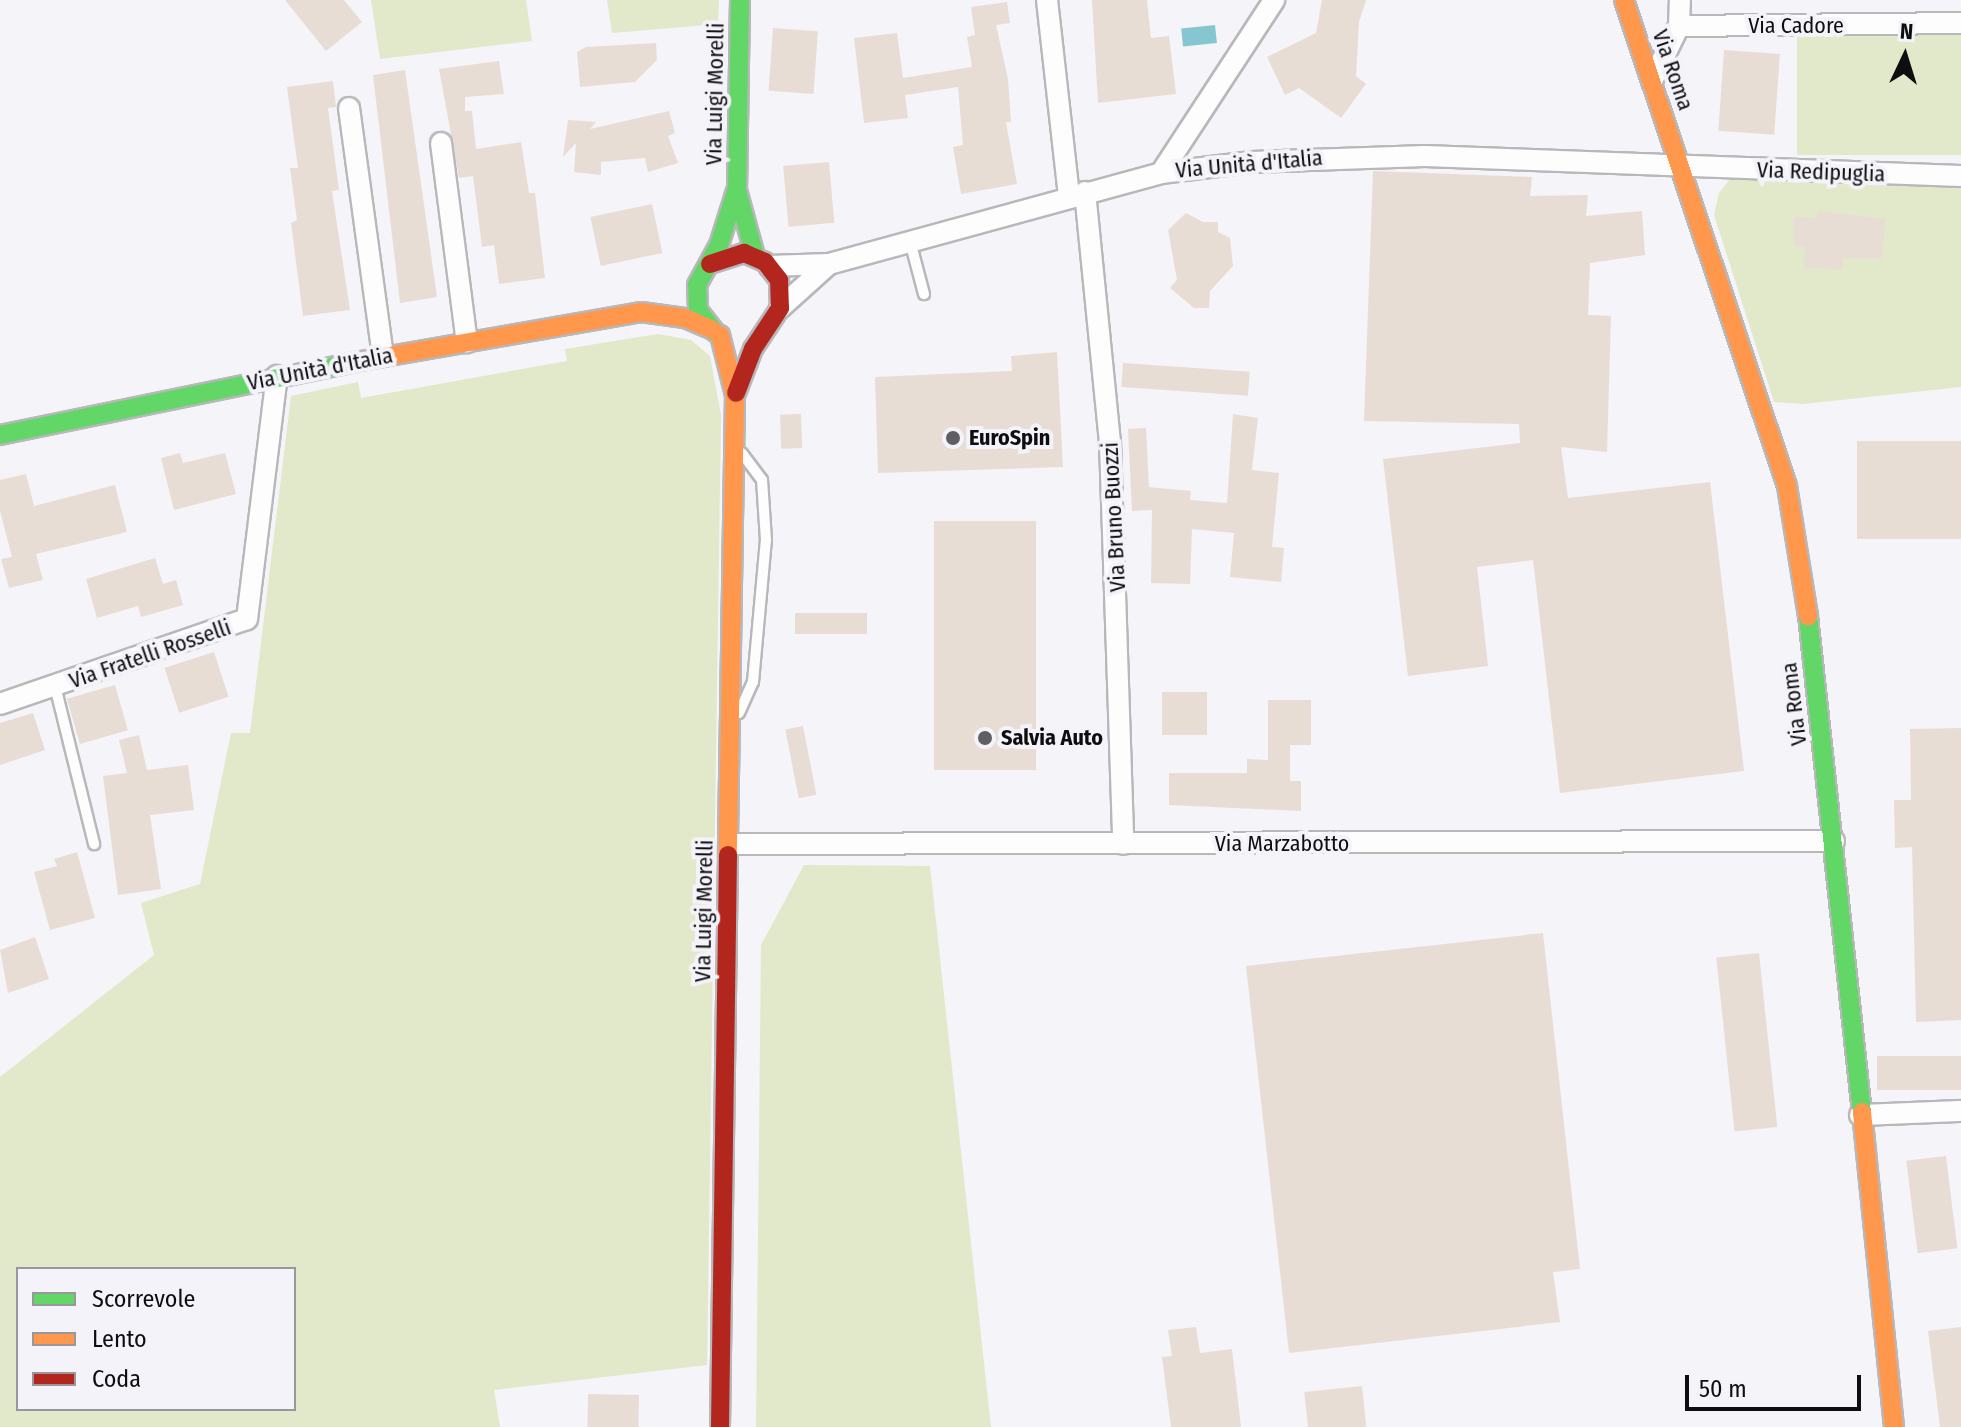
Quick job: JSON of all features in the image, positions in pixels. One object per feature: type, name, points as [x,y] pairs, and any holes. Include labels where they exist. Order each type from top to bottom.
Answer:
[{"type":"street","name":"Via Luigi Morelli","points":[[735,395],[763,331],[780,308],[779,280],[762,261],[737,190],[740,0]]},
{"type":"street","name":"Via Bruno Buozzi","points":[[1047,0],[1110,442],[1123,844]]},
{"type":"street","points":[[1161,173],[1274,0]]},
{"type":"street","name":"Via Roma","points":[[1624,0],[1787,486],[1805,587],[1834,841],[1894,1427]]},
{"type":"street","points":[[1652,81],[1679,26],[1680,0]]},
{"type":"street","name":"Via Cadore","points":[[1679,26],[1961,23]]},
{"type":"street","points":[[349,108],[383,356]]},
{"type":"street","points":[[441,143],[467,342]]},
{"type":"street","name":"Via Unità d'Italia","points":[[762,261],[829,264],[1161,173],[1371,155],[1681,164]]},
{"type":"street","name":"Via Redipuglia","points":[[1681,164],[1961,176]]},
{"type":"street","name":"Via Luigi Morelli","points":[[720,1427],[735,395],[716,332],[698,310],[706,269],[737,190]]},
{"type":"street","points":[[706,269],[732,253],[762,261]]},
{"type":"street","name":"Via Unità d'Italia","points":[[780,308],[829,264]]},
{"type":"street","name":"Via Unità d'Italia","points":[[641,312],[706,269]]},
{"type":"street","name":"Via Unità d'Italia","points":[[0,435],[277,376],[641,312],[685,318],[716,332]]},
{"type":"street","points":[[716,332],[736,339],[763,331]]},
{"type":"street","name":"Via Fratelli Rosselli","points":[[0,704],[247,619],[277,376]]},
{"type":"street","name":"Via Marzabotto","points":[[729,844],[1834,841]]},
{"type":"street","points":[[1860,1115],[1961,1111]]},
{"type":"lane","points":[[910,241],[924,294]]},
{"type":"lane","points":[[730,729],[753,682],[766,540],[762,480],[734,445]]},
{"type":"lane","points":[[55,686],[94,844]]},
{"type":"green space","points":[[371,0],[526,0],[532,41],[380,59]]},
{"type":"green space","points":[[607,0],[719,0],[718,24],[612,33]]},
{"type":"green space","points":[[1797,33],[1961,33],[1961,155],[1797,155]]},
{"type":"green space","points":[[1730,179],[1961,183],[1961,387],[1803,404],[1774,402],[1714,215],[1719,193]]},
{"type":"green space","points":[[658,334],[691,340],[710,356],[721,415],[707,1365],[494,1390],[500,1427],[0,1427],[0,1077],[154,955],[141,903],[200,884],[231,733],[250,733],[291,396],[358,382],[361,398],[567,361],[565,349]]},
{"type":"green space","points":[[804,865],[930,866],[991,1427],[756,1427],[761,945]]},
{"type":"water","points":[[1215,25],[1217,43],[1183,46],[1181,29]]},
{"type":"building","points":[[285,0],[344,0],[362,22],[326,51]]},
{"type":"building","points":[[1092,0],[1147,0],[1151,38],[1169,36],[1176,94],[1098,103]]},
{"type":"building","points":[[1322,0],[1366,0],[1359,22],[1356,76],[1366,84],[1341,118],[1299,88],[1285,95],[1267,57],[1316,33]]},
{"type":"building","points":[[1007,2],[1010,23],[996,25],[1008,79],[1011,122],[1006,122],[1017,184],[961,194],[953,147],[963,145],[958,87],[905,95],[908,118],[864,123],[854,38],[897,33],[903,78],[972,67],[967,37],[975,35],[971,7]]},
{"type":"building","points":[[773,28],[818,31],[813,94],[769,91]]},
{"type":"building","points":[[656,43],[657,60],[635,82],[580,87],[577,52],[586,47]]},
{"type":"building","points":[[1724,50],[1780,54],[1774,135],[1718,131]]},
{"type":"building","points":[[499,61],[504,94],[465,97],[465,111],[472,111],[476,149],[521,142],[529,193],[535,193],[545,278],[499,284],[494,245],[482,247],[473,176],[459,178],[439,69]]},
{"type":"building","points":[[405,70],[437,297],[400,303],[373,75]]},
{"type":"building","points":[[333,81],[336,107],[328,108],[339,190],[332,191],[350,310],[303,316],[291,223],[297,220],[290,168],[298,168],[287,87]]},
{"type":"building","points":[[669,111],[675,133],[668,136],[678,163],[648,172],[645,158],[601,162],[601,175],[574,172],[576,143],[563,157],[568,120],[596,122],[590,129]]},
{"type":"building","points":[[829,162],[834,223],[788,227],[783,166]]},
{"type":"building","points":[[1373,171],[1532,177],[1530,196],[1588,195],[1586,216],[1642,211],[1645,255],[1590,263],[1588,315],[1611,316],[1607,452],[1561,447],[1568,498],[1710,482],[1744,771],[1560,793],[1533,560],[1477,567],[1488,666],[1408,676],[1383,459],[1520,443],[1519,424],[1364,421]]},
{"type":"building","points":[[652,204],[662,253],[601,266],[590,217]]},
{"type":"building","points":[[1817,211],[1886,219],[1881,259],[1843,258],[1843,269],[1804,268],[1805,247],[1794,246],[1794,217],[1817,218]]},
{"type":"building","points":[[1186,213],[1203,222],[1218,222],[1218,232],[1230,238],[1233,266],[1210,291],[1209,308],[1194,308],[1170,288],[1177,280],[1168,230]]},
{"type":"building","points":[[1057,352],[1063,467],[878,473],[875,377],[1012,371],[1011,356]]},
{"type":"building","points":[[1123,363],[1250,372],[1248,396],[1121,387]]},
{"type":"building","points":[[801,414],[802,448],[781,449],[780,415]]},
{"type":"building","points":[[1233,414],[1258,418],[1252,470],[1279,473],[1272,547],[1284,548],[1281,582],[1230,577],[1234,533],[1192,529],[1190,584],[1151,583],[1152,510],[1132,511],[1128,429],[1146,428],[1149,487],[1191,491],[1190,500],[1227,503]]},
{"type":"building","points":[[1857,441],[1961,441],[1961,539],[1857,539]]},
{"type":"building","points":[[180,453],[183,463],[225,453],[236,494],[174,510],[161,458]]},
{"type":"building","points":[[26,474],[34,506],[115,485],[127,532],[36,554],[43,580],[9,588],[1,559],[12,557],[0,511],[0,480]]},
{"type":"building","points":[[934,521],[1036,521],[1036,770],[934,770]]},
{"type":"building","points":[[155,558],[163,584],[176,580],[183,605],[141,617],[138,606],[97,618],[86,579]]},
{"type":"building","points":[[795,613],[867,613],[867,634],[795,634]]},
{"type":"building","points":[[214,652],[229,697],[179,713],[165,668]]},
{"type":"building","points":[[115,685],[128,730],[80,744],[67,699]]},
{"type":"building","points":[[1162,692],[1207,692],[1207,735],[1162,735]]},
{"type":"building","points":[[1268,700],[1311,700],[1311,745],[1290,745],[1290,781],[1301,781],[1301,811],[1169,805],[1169,773],[1247,773],[1247,759],[1268,760]]},
{"type":"building","points":[[33,713],[45,750],[0,765],[0,723]]},
{"type":"building","points":[[803,726],[816,795],[799,798],[785,729]]},
{"type":"building","points":[[1961,728],[1961,1020],[1916,1022],[1912,847],[1895,848],[1894,800],[1911,800],[1910,729]]},
{"type":"building","points":[[139,735],[147,770],[188,765],[194,810],[150,815],[161,889],[118,895],[103,776],[127,773],[119,740]]},
{"type":"building","points":[[77,852],[95,918],[50,930],[34,872],[57,866],[54,859]]},
{"type":"building","points":[[1543,933],[1580,1269],[1553,1272],[1560,1322],[1289,1353],[1246,966]]},
{"type":"building","points":[[35,937],[49,979],[8,993],[0,950]]},
{"type":"building","points":[[1759,953],[1777,1127],[1735,1132],[1716,957]]},
{"type":"building","points":[[1877,1056],[1961,1056],[1961,1090],[1877,1090]]},
{"type":"building","points":[[1946,1156],[1957,1248],[1918,1253],[1906,1161]]},
{"type":"building","points":[[1196,1327],[1200,1353],[1232,1349],[1241,1427],[1171,1427],[1162,1357],[1172,1356],[1168,1330]]},
{"type":"building","points":[[1961,1327],[1961,1427],[1940,1427],[1928,1331]]},
{"type":"building","points":[[1362,1386],[1366,1427],[1308,1427],[1304,1392]]},
{"type":"building","points":[[588,1394],[639,1395],[638,1427],[587,1427]]},
{"type":"traffic: fast","points":[[740,0],[737,190],[755,256]]},
{"type":"traffic: fast","points":[[715,332],[698,310],[697,285],[719,245],[736,191]]},
{"type":"traffic: fast","points":[[0,435],[355,362]]},
{"type":"traffic: fast","points":[[1808,616],[1862,1112]]},
{"type":"traffic: slow","points":[[1624,0],[1787,486],[1808,616]]},
{"type":"traffic: slow","points":[[355,362],[641,312],[685,318],[713,330]]},
{"type":"traffic: slow","points":[[720,335],[735,395],[728,855]]},
{"type":"traffic: slow","points":[[1862,1112],[1894,1427]]},
{"type":"traffic: jam","points":[[710,264],[744,253],[765,262],[779,280],[780,308],[753,349],[736,393]]},
{"type":"traffic: jam","points":[[720,1427],[728,855]]},
{"type":"place","name":"EuroSpin","points":[[953,438]]},
{"type":"place","name":"Salvia Auto","points":[[985,738]]}]
